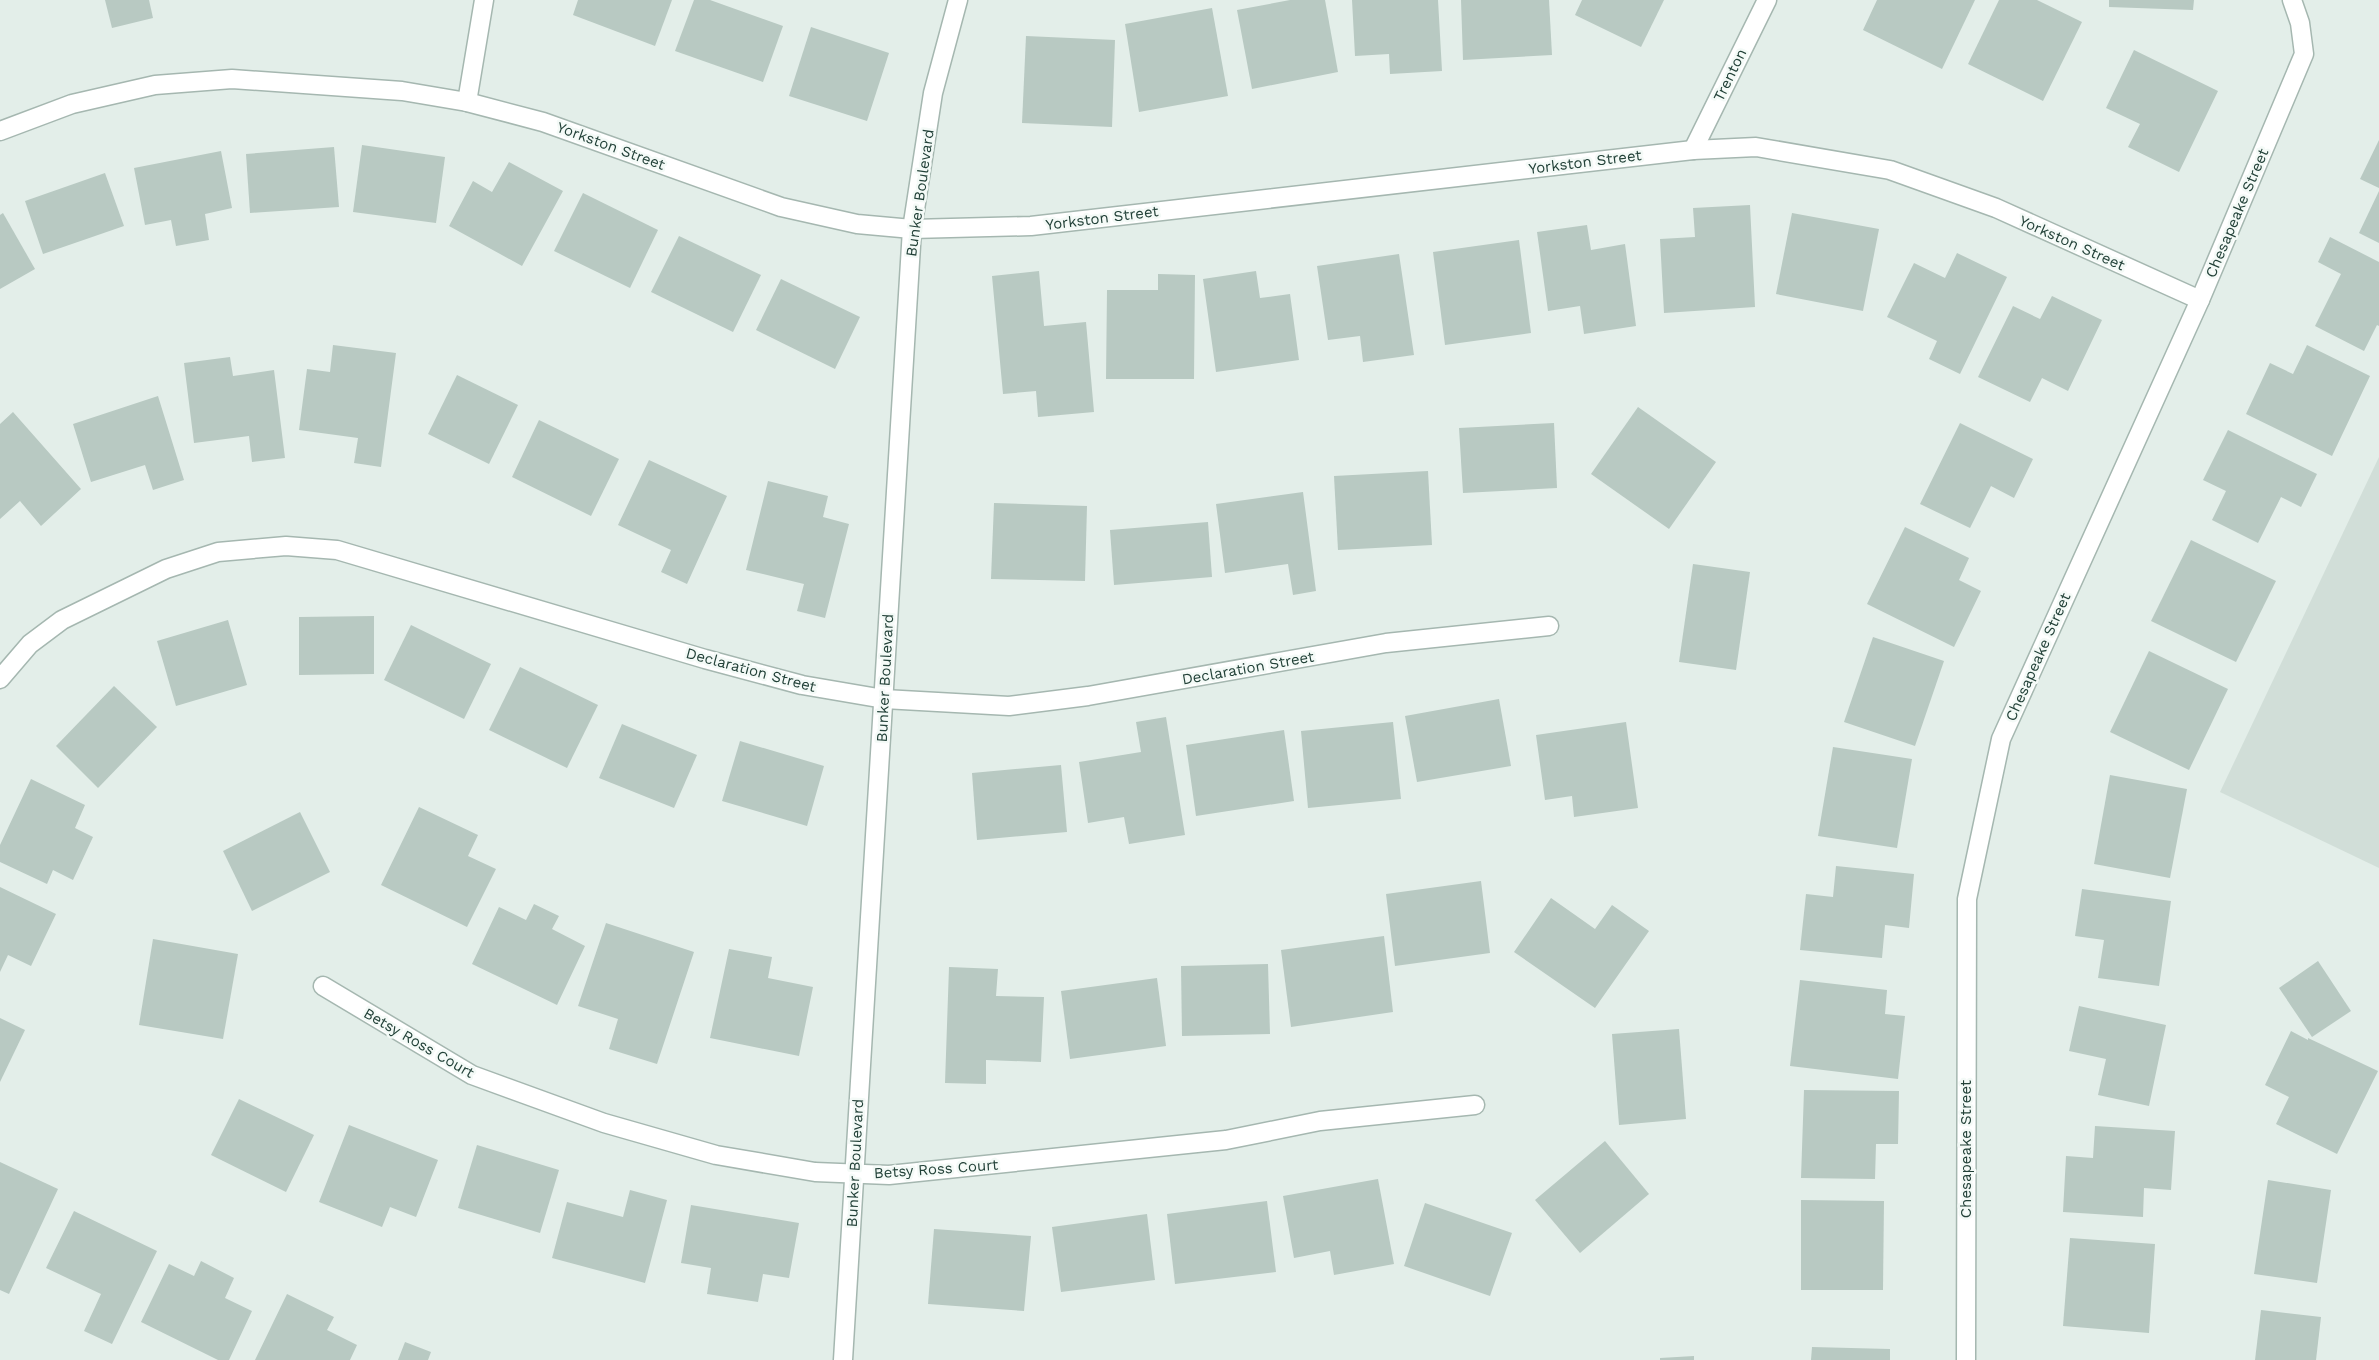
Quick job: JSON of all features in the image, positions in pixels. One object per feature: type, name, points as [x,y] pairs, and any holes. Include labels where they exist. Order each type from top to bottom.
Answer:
[{"type":"street","points":[[467,102],[484,0]]},
{"type":"street","name":"Bunker Boulevard","points":[[843,1360],[912,229],[933,93],[958,0]]},
{"type":"street","name":"Trenton","points":[[1693,150],[1767,0]]},
{"type":"street","name":"Chesapeake Street","points":[[1966,1360],[1967,899],[2001,739],[2199,300],[2304,54],[2300,23],[2292,0]]},
{"type":"street","name":"Yorkston Street","points":[[0,131],[72,104],[155,85],[232,80],[402,91],[467,102],[543,122],[781,207],[857,224],[912,229],[1031,226],[1693,150],[1756,147],[1890,170],[1996,208],[2199,300]]},
{"type":"street","name":"Declaration Street","points":[[0,680],[30,644],[62,620],[166,570],[218,552],[286,546],[337,550],[716,662],[802,685],[884,699],[1009,706],[1088,696],[1386,644],[1548,626]]},
{"type":"street","name":"Betsy Ross Court","points":[[323,986],[472,1075],[593,1119],[716,1155],[815,1172],[890,1175],[1226,1140],[1320,1121],[1475,1105]]},
{"type":"shaded area","points":[[2379,457],[2379,868],[2220,792]]},
{"type":"building","points":[[105,0],[149,0],[153,18],[112,28]]},
{"type":"building","points":[[578,0],[672,0],[655,46],[573,15]]},
{"type":"building","points":[[694,0],[710,0],[783,26],[763,82],[675,51]]},
{"type":"building","points":[[1290,0],[1325,0],[1338,72],[1252,89],[1237,10]]},
{"type":"building","points":[[1352,0],[1438,0],[1442,71],[1390,74],[1389,54],[1355,56]]},
{"type":"building","points":[[1461,0],[1549,0],[1552,55],[1463,60]]},
{"type":"building","points":[[1582,0],[1664,0],[1641,47],[1575,15]]},
{"type":"building","points":[[1877,0],[1975,0],[1942,69],[1863,30]]},
{"type":"building","points":[[1999,0],[2037,0],[2082,22],[2043,101],[1968,64]]},
{"type":"building","points":[[2109,0],[2194,0],[2193,10],[2109,7]]},
{"type":"building","points":[[1212,8],[1228,96],[1139,112],[1125,24]]},
{"type":"building","points":[[811,27],[889,53],[867,121],[789,96]]},
{"type":"building","points":[[1026,36],[1115,40],[1112,127],[1022,123]]},
{"type":"building","points":[[2134,50],[2218,91],[2179,172],[2128,147],[2140,124],[2106,108]]},
{"type":"building","points":[[2379,140],[2379,188],[2360,179]]},
{"type":"building","points":[[362,145],[445,157],[436,223],[353,212]]},
{"type":"building","points":[[334,147],[339,207],[250,213],[246,154]]},
{"type":"building","points":[[221,151],[232,208],[205,214],[209,240],[176,246],[171,220],[145,225],[134,168]]},
{"type":"building","points":[[509,162],[563,191],[522,266],[449,226],[473,181],[492,192]]},
{"type":"building","points":[[105,173],[124,226],[43,254],[25,201]]},
{"type":"building","points":[[2379,191],[2379,243],[2359,233]]},
{"type":"building","points":[[583,193],[658,230],[630,288],[554,251]]},
{"type":"building","points":[[1750,205],[1755,307],[1664,313],[1660,239],[1695,237],[1693,208]]},
{"type":"building","points":[[3,213],[35,269],[0,289],[0,215]]},
{"type":"building","points":[[1792,213],[1879,229],[1863,311],[1776,294]]},
{"type":"building","points":[[1587,225],[1591,250],[1625,244],[1636,326],[1584,334],[1580,306],[1548,311],[1537,232]]},
{"type":"building","points":[[679,236],[761,275],[733,332],[651,292]]},
{"type":"building","points":[[2330,237],[2379,262],[2379,326],[2377,325],[2364,351],[2315,326],[2341,274],[2318,262]]},
{"type":"building","points":[[1519,240],[1531,333],[1445,345],[1433,252]]},
{"type":"building","points":[[1957,253],[2007,277],[1960,374],[1929,359],[1937,341],[1887,317],[1914,263],[1945,278]]},
{"type":"building","points":[[1399,254],[1414,355],[1363,362],[1360,336],[1328,340],[1317,266]]},
{"type":"building","points":[[1039,271],[1044,326],[1086,322],[1094,412],[1038,417],[1036,391],[1003,394],[992,276]]},
{"type":"building","points":[[1256,271],[1260,298],[1290,294],[1299,360],[1216,372],[1203,279]]},
{"type":"building","points":[[1158,274],[1195,275],[1194,379],[1106,379],[1107,290],[1158,290]]},
{"type":"building","points":[[781,279],[860,317],[835,369],[756,330]]},
{"type":"building","points":[[2052,296],[2102,320],[2068,391],[2042,378],[2030,402],[1978,377],[2013,306],[2040,319]]},
{"type":"building","points":[[333,345],[396,353],[381,467],[354,463],[358,438],[299,430],[307,369],[330,372]]},
{"type":"building","points":[[2307,345],[2370,376],[2332,456],[2246,414],[2270,363],[2293,374]]},
{"type":"building","points":[[230,357],[233,376],[274,370],[285,458],[252,462],[249,436],[194,443],[184,363]]},
{"type":"building","points":[[457,375],[518,405],[489,464],[428,434]]},
{"type":"building","points":[[158,396],[184,480],[153,490],[145,465],[91,482],[73,424]]},
{"type":"building","points":[[1638,407],[1716,462],[1669,529],[1591,474]]},
{"type":"building","points":[[13,412],[81,489],[41,526],[20,501],[0,519],[0,424]]},
{"type":"building","points":[[539,420],[619,459],[591,516],[512,477]]},
{"type":"building","points":[[1554,423],[1557,488],[1463,493],[1459,428]]},
{"type":"building","points":[[1960,423],[2033,459],[2014,498],[1991,486],[1970,528],[1920,504]]},
{"type":"building","points":[[2228,430],[2317,474],[2301,507],[2281,497],[2258,543],[2212,520],[2226,491],[2203,480]]},
{"type":"building","points":[[649,460],[727,496],[687,584],[661,572],[671,550],[618,525]]},
{"type":"building","points":[[1428,471],[1432,545],[1338,550],[1334,476]]},
{"type":"building","points":[[768,481],[828,496],[823,517],[849,524],[825,618],[797,611],[804,584],[746,570]]},
{"type":"building","points":[[1303,492],[1316,591],[1293,595],[1288,564],[1225,573],[1216,504]]},
{"type":"building","points":[[994,503],[1087,506],[1085,581],[991,579]]},
{"type":"building","points":[[1208,522],[1212,577],[1114,585],[1110,530]]},
{"type":"building","points":[[1905,527],[1969,558],[1959,580],[1981,591],[1954,647],[1867,604]]},
{"type":"building","points":[[2191,540],[2276,581],[2236,662],[2151,621]]},
{"type":"building","points":[[1693,564],[1750,572],[1736,670],[1679,662]]},
{"type":"building","points":[[374,616],[374,674],[299,675],[299,617]]},
{"type":"building","points":[[228,620],[247,685],[176,706],[157,641]]},
{"type":"building","points":[[411,625],[491,664],[464,719],[384,680]]},
{"type":"building","points":[[1873,637],[1944,661],[1915,746],[1844,722]]},
{"type":"building","points":[[2149,651],[2228,689],[2189,770],[2110,732]]},
{"type":"building","points":[[520,667],[598,705],[567,768],[489,730]]},
{"type":"building","points":[[114,686],[157,727],[98,788],[56,746]]},
{"type":"building","points":[[1499,699],[1511,766],[1417,782],[1405,716]]},
{"type":"building","points":[[1166,717],[1185,835],[1129,844],[1124,817],[1088,823],[1079,762],[1141,752],[1136,722]]},
{"type":"building","points":[[1393,722],[1401,799],[1308,808],[1301,731]]},
{"type":"building","points":[[1626,722],[1638,808],[1574,817],[1572,796],[1545,800],[1536,735]]},
{"type":"building","points":[[622,724],[697,755],[674,808],[599,778]]},
{"type":"building","points":[[1284,730],[1294,801],[1196,816],[1186,745]]},
{"type":"building","points":[[740,741],[824,766],[807,826],[722,801]]},
{"type":"building","points":[[1833,747],[1912,759],[1897,848],[1818,836]]},
{"type":"building","points":[[1061,765],[1067,832],[977,840],[972,773]]},
{"type":"building","points":[[2110,775],[2187,789],[2170,878],[2094,864]]},
{"type":"building","points":[[31,779],[85,805],[75,828],[93,837],[73,880],[53,870],[47,884],[0,862],[0,845]]},
{"type":"building","points":[[419,807],[478,835],[468,856],[496,869],[467,927],[381,885]]},
{"type":"building","points":[[300,812],[330,872],[252,911],[223,851]]},
{"type":"building","points":[[1836,866],[1914,874],[1909,928],[1885,925],[1882,958],[1800,950],[1806,894],[1833,897]]},
{"type":"building","points":[[1481,881],[1490,953],[1395,966],[1386,894]]},
{"type":"building","points":[[0,887],[56,914],[31,966],[8,955],[0,972]]},
{"type":"building","points":[[2082,889],[2171,901],[2159,986],[2098,978],[2104,940],[2075,936]]},
{"type":"building","points":[[1551,898],[1595,929],[1612,905],[1649,931],[1595,1008],[1514,952]]},
{"type":"building","points":[[534,904],[559,916],[552,929],[585,946],[557,1005],[472,964],[499,907],[526,920]]},
{"type":"building","points":[[606,923],[694,952],[657,1064],[609,1049],[618,1019],[578,1006]]},
{"type":"building","points":[[1384,936],[1393,1012],[1291,1027],[1281,950]]},
{"type":"building","points":[[153,939],[238,954],[223,1039],[139,1025]]},
{"type":"building","points":[[729,949],[772,957],[768,978],[813,987],[799,1056],[710,1038]]},
{"type":"building","points":[[2318,961],[2351,1011],[2312,1037],[2279,988]]},
{"type":"building","points":[[1268,964],[1270,1034],[1182,1036],[1181,966]]},
{"type":"building","points":[[949,967],[998,969],[996,996],[1044,997],[1041,1062],[986,1060],[986,1084],[945,1083]]},
{"type":"building","points":[[1157,978],[1166,1046],[1070,1059],[1061,991]]},
{"type":"building","points":[[1800,980],[1887,990],[1885,1014],[1905,1016],[1898,1079],[1790,1066]]},
{"type":"building","points":[[2079,1006],[2166,1025],[2149,1106],[2098,1095],[2106,1059],[2069,1051]]},
{"type":"building","points":[[0,1018],[25,1030],[0,1082]]},
{"type":"building","points":[[1679,1029],[1686,1119],[1619,1125],[1612,1034]]},
{"type":"building","points":[[2291,1031],[2378,1071],[2337,1154],[2276,1124],[2289,1097],[2265,1085]]},
{"type":"building","points":[[1804,1090],[1899,1091],[1898,1144],[1876,1144],[1875,1179],[1801,1178]]},
{"type":"building","points":[[239,1099],[314,1135],[286,1192],[211,1155]]},
{"type":"building","points":[[349,1125],[438,1160],[416,1217],[390,1207],[382,1227],[319,1202]]},
{"type":"building","points":[[2095,1126],[2175,1131],[2171,1190],[2144,1188],[2143,1217],[2063,1212],[2066,1156],[2093,1158]]},
{"type":"building","points":[[1605,1141],[1649,1194],[1580,1253],[1535,1200]]},
{"type":"building","points":[[477,1145],[559,1170],[540,1233],[458,1208]]},
{"type":"building","points":[[0,1162],[58,1189],[9,1294],[0,1290]]},
{"type":"building","points":[[1378,1179],[1394,1264],[1334,1275],[1330,1251],[1294,1258],[1283,1196]]},
{"type":"building","points":[[2268,1180],[2331,1190],[2317,1283],[2254,1274]]},
{"type":"building","points":[[630,1190],[667,1200],[645,1283],[552,1258],[567,1202],[623,1217]]},
{"type":"building","points":[[1801,1200],[1884,1201],[1883,1290],[1801,1290]]},
{"type":"building","points":[[1267,1201],[1276,1272],[1175,1284],[1167,1214]]},
{"type":"building","points":[[1425,1203],[1512,1233],[1490,1296],[1404,1266]]},
{"type":"building","points":[[691,1205],[799,1223],[789,1278],[763,1274],[758,1302],[707,1294],[711,1268],[681,1263]]},
{"type":"building","points":[[74,1211],[157,1251],[112,1344],[84,1331],[101,1294],[46,1268]]},
{"type":"building","points":[[1147,1214],[1155,1280],[1061,1292],[1052,1227]]},
{"type":"building","points":[[934,1229],[1031,1236],[1024,1311],[928,1304]]},
{"type":"building","points":[[2070,1238],[2155,1244],[2149,1333],[2063,1326]]},
{"type":"building","points":[[201,1261],[234,1278],[225,1298],[252,1311],[229,1360],[218,1360],[141,1322],[169,1264],[194,1276]]},
{"type":"building","points":[[287,1294],[334,1317],[327,1330],[357,1345],[350,1360],[255,1360]]},
{"type":"building","points":[[2261,1310],[2321,1317],[2316,1360],[2255,1360]]},
{"type":"building","points":[[405,1342],[431,1352],[428,1360],[398,1360]]},
{"type":"building","points":[[1812,1347],[1890,1349],[1890,1360],[1811,1360]]},
{"type":"building","points":[[1694,1356],[1694,1360],[1660,1360],[1660,1358]]}]
